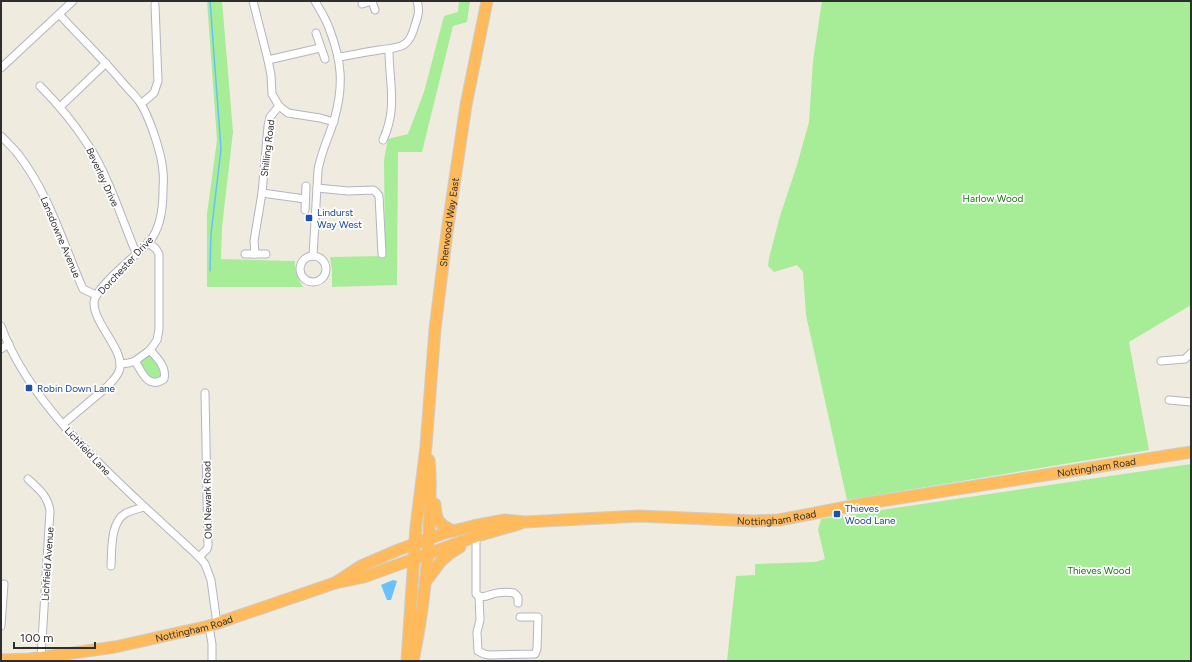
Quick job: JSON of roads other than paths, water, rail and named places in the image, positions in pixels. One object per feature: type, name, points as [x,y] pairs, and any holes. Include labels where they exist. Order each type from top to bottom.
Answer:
[{"type":"highway","name":"Sherwood Way East","points":[[421,549],[421,479],[426,446],[435,329],[447,232],[466,105],[487,1]]},
{"type":"highway","name":"Sherwood Way East","points":[[426,446],[430,483]]},
{"type":"highway","name":"Nottingham Road","points":[[335,583],[361,566],[421,549],[475,531],[525,522],[639,516],[741,521],[779,520],[862,504],[1191,452]]},
{"type":"highway","points":[[430,483],[434,497],[436,516],[444,527],[453,531]]},
{"type":"highway","points":[[407,661],[408,635],[421,549],[425,496],[430,483]]},
{"type":"highway","name":"Nottingham Road","points":[[1,660],[41,657],[115,647],[213,625],[335,583],[364,577],[421,549],[453,531],[475,531]]},
{"type":"highway","points":[[426,581],[445,557],[475,531]]},
{"type":"highway","points":[[413,661],[426,581],[421,549]]},
{"type":"street","points":[[1,68],[73,1]]},
{"type":"street","name":"Shilling Road","points":[[253,1],[268,60],[271,75],[272,94],[279,106],[270,118],[269,122],[262,193],[254,241],[255,254]]},
{"type":"street","points":[[313,256],[320,160],[334,122],[340,94],[341,80],[339,57],[329,27],[315,1]]},
{"type":"street","points":[[362,4],[372,1],[375,10]]},
{"type":"street","points":[[339,57],[380,50],[389,50],[402,46],[409,40],[413,33],[418,14],[417,1]]},
{"type":"street","points":[[141,104],[154,93],[158,86],[158,53],[154,10]]},
{"type":"street","name":"Dorchester Drive","points":[[59,14],[106,63],[141,104],[150,123],[163,172],[163,201],[160,219],[155,234],[104,285],[96,295],[94,301],[95,313],[120,358],[120,364]]},
{"type":"street","points":[[316,34],[325,59]]},
{"type":"street","points":[[268,60],[320,48]]},
{"type":"street","points":[[383,140],[390,132],[392,93],[389,50]]},
{"type":"street","points":[[60,107],[106,63]]},
{"type":"street","name":"Beverley Drive","points":[[40,86],[60,107],[89,146],[112,191],[134,248],[138,252]]},
{"type":"street","points":[[279,106],[288,113],[315,116],[334,122]]},
{"type":"street","name":"Lansdowne Avenue","points":[[1,136],[17,153],[42,194],[56,222],[83,289],[96,295]]},
{"type":"street","points":[[305,210],[306,186]]},
{"type":"street","points":[[317,188],[372,190],[376,192],[379,196],[382,254]]},
{"type":"street","points":[[262,193],[305,199]]},
{"type":"street","points":[[63,424],[115,379],[120,371],[120,364],[135,361],[150,350],[157,340],[159,329],[159,254],[148,242]]},
{"type":"street","points":[[245,254],[266,254]]},
{"type":"street","name":"Lichfield Lane","points":[[1,326],[24,371],[63,424],[105,470],[199,557]]},
{"type":"street","points":[[1,349],[9,344]]},
{"type":"street","points":[[135,361],[148,381],[154,383],[164,379],[164,368],[150,350]]},
{"type":"street","points":[[1160,361],[1185,359],[1191,353]]},
{"type":"street","name":"Old Newark Road","points":[[199,557],[208,546],[205,393]]},
{"type":"street","points":[[1170,400],[1191,402]]},
{"type":"street","name":"Lichfield Avenue","points":[[28,479],[45,495],[50,511],[41,657]]},
{"type":"street","points":[[111,566],[113,536],[117,521],[125,513],[144,506]]},
{"type":"street","points":[[475,531],[476,594],[480,597],[480,620],[477,632],[478,651],[488,655],[535,654],[537,649],[538,617],[520,618]]},
{"type":"street","points":[[199,557],[206,564],[209,573],[213,625],[211,636],[212,661]]},
{"type":"street","points":[[1,626],[4,584]]},
{"type":"street","points":[[480,597],[498,593],[514,592],[518,597],[518,603]]},
{"type":"water","points":[[393,580],[397,581],[391,600],[387,600],[381,585]]},
{"type":"waterway","points":[[210,1],[221,149],[211,234],[210,271]]},
{"type":"place","name":"Lindurst Way West","points":[[309,218]]},
{"type":"place","name":"Robin Down Lane","points":[[29,388]]},
{"type":"place","name":"Thieves Wood Lane","points":[[837,514]]},
{"type":"park label","name":"Harlow Wood","points":[[993,198]]},
{"type":"park label","name":"Thieves Wood","points":[[1099,570]]}]
